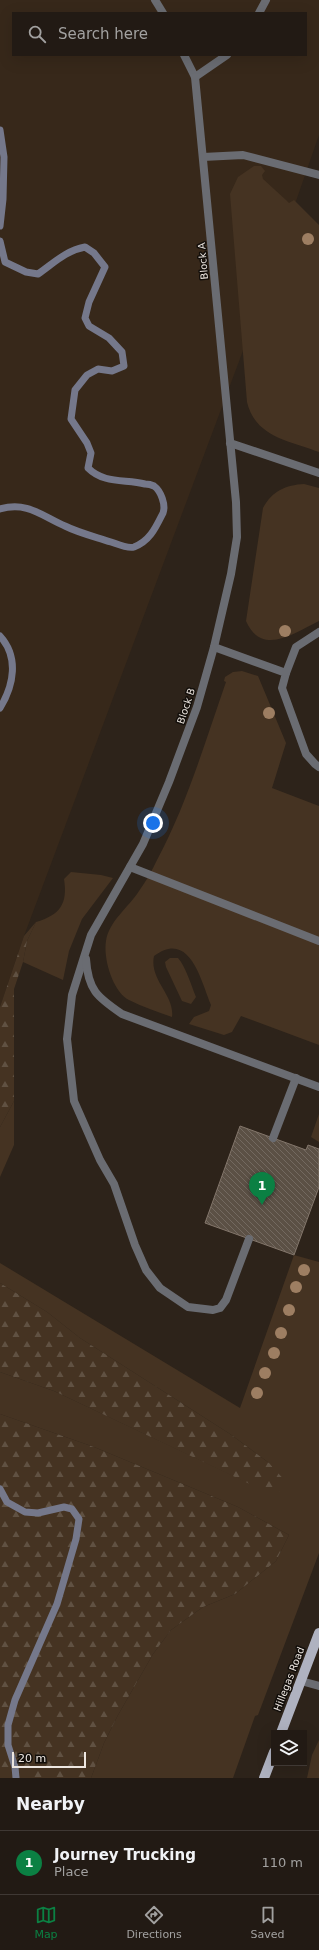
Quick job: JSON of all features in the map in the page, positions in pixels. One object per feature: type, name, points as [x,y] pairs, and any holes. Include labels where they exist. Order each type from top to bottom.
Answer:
[{"type":"main road","name":"Hillegas Road","points":[[282,1730],[319,1633]]},
{"type":"main road","points":[[264,1778],[271,1760]]},
{"type":"street","points":[[155,0],[162,12]]},
{"type":"street","points":[[260,12],[266,0]]},
{"type":"street","points":[[184,56],[195,77],[226,56]]},
{"type":"street","name":"Block A","points":[[195,77],[230,443]]},
{"type":"street","points":[[203,157],[243,155],[319,176]]},
{"type":"street","points":[[230,443],[319,473]]},
{"type":"street","name":"Block B","points":[[230,443],[236,502],[237,537],[231,574],[214,647],[197,707],[169,782],[143,844],[91,935],[72,995],[67,1039],[74,1102],[100,1160],[114,1184],[135,1245],[146,1270],[160,1288],[188,1307],[213,1310],[220,1308],[226,1300],[249,1239]]},
{"type":"street","points":[[319,632],[296,647],[282,688],[306,754],[314,764],[319,767]]},
{"type":"street","points":[[214,647],[286,673]]},
{"type":"street","points":[[130,867],[319,941]]},
{"type":"street","points":[[85,956],[87,977],[93,990],[103,1001],[122,1014],[319,1087]]},
{"type":"street","points":[[272,1138],[296,1078]]},
{"type":"street","points":[[301,1681],[319,1686]]},
{"type":"shaded area","points":[[0,0],[319,0],[319,135],[256,316],[24,936],[0,1007]]},
{"type":"green space","points":[[254,166],[261,166],[265,171],[262,175],[263,179],[289,203],[294,200],[319,225],[319,452],[286,441],[266,430],[251,414],[247,402],[230,194],[238,177]]},
{"type":"green space","points":[[304,484],[319,488],[319,621],[289,636],[279,639],[270,640],[261,638],[253,632],[246,621],[263,508],[271,497],[280,490],[291,486]]},
{"type":"green space","points":[[242,671],[258,676],[286,743],[272,788],[319,806],[319,1045],[241,1016],[232,1032],[224,1035],[189,1024],[194,1017],[209,1011],[211,1005],[203,983],[192,961],[185,953],[177,949],[166,949],[154,956],[153,965],[158,980],[170,1002],[172,1017],[140,1005],[123,996],[118,990],[110,974],[106,957],[106,941],[111,927],[135,897],[153,868],[168,839],[195,772],[226,682],[224,681],[225,677],[233,672]]},
{"type":"green space","points":[[71,872],[101,875],[113,878],[82,919],[69,951],[63,980],[23,962],[27,941],[36,922],[51,916],[60,907],[65,895],[64,879]]},
{"type":"green space","points":[[36,922],[27,941],[23,962],[14,989],[14,1101],[0,1127],[0,1007],[24,936]]},
{"type":"green space","points":[[170,958],[178,958],[186,971],[196,997],[191,1004],[182,1001],[166,967],[165,962]]},
{"type":"green space","points":[[14,1101],[14,1145],[0,1177],[0,1127]]},
{"type":"green space","points":[[319,1114],[319,1142],[311,1137]]},
{"type":"green space","points":[[294,1255],[319,1262],[319,1553],[258,1715],[255,1716],[233,1778],[91,1778],[104,1743],[118,1715],[153,1654],[171,1630],[203,1607],[235,1594],[276,1561],[289,1535],[238,1507],[94,1447],[0,1414],[0,1372],[54,1391],[251,1484],[269,1463],[230,1434],[80,1338],[47,1312],[0,1283],[0,1263],[240,1408]]},
{"type":"green space","points":[[0,1283],[47,1312],[80,1338],[230,1434],[269,1463],[287,1483],[275,1496],[54,1391],[0,1372]]},
{"type":"green space","points":[[0,1414],[94,1447],[238,1507],[289,1535],[276,1561],[235,1594],[203,1607],[171,1630],[153,1654],[118,1715],[104,1743],[91,1778],[0,1778]]},
{"type":"green space","points":[[319,1740],[319,1778],[307,1778],[312,1755]]},
{"type":"building","points":[[240,1126],[306,1150],[308,1145],[319,1149],[319,1187],[294,1255],[205,1223]]},
{"type":"waterway","points":[[0,130],[4,157],[3,199],[0,226]]},
{"type":"waterway","points":[[0,241],[5,262],[26,272],[38,274],[71,251],[85,247],[94,253],[105,267],[89,302],[85,318],[89,326],[109,338],[122,352],[124,366],[112,371],[98,369],[87,375],[75,390],[71,419],[87,443],[91,453],[88,468],[101,477],[108,479],[154,486],[161,495],[164,510],[152,533],[140,544],[134,547],[129,547],[76,531],[26,508],[10,507],[0,509]]},
{"type":"waterway","points":[[0,636],[6,644],[12,662],[9,690],[0,708]]},
{"type":"waterway","points":[[0,1489],[7,1502],[25,1512],[38,1513],[64,1507],[72,1509],[79,1519],[76,1539],[57,1604],[15,1700],[8,1725],[8,1745],[15,1767],[16,1778]]},
{"type":"place","name":"Journey Trucking","points":[[262,1205]]}]
